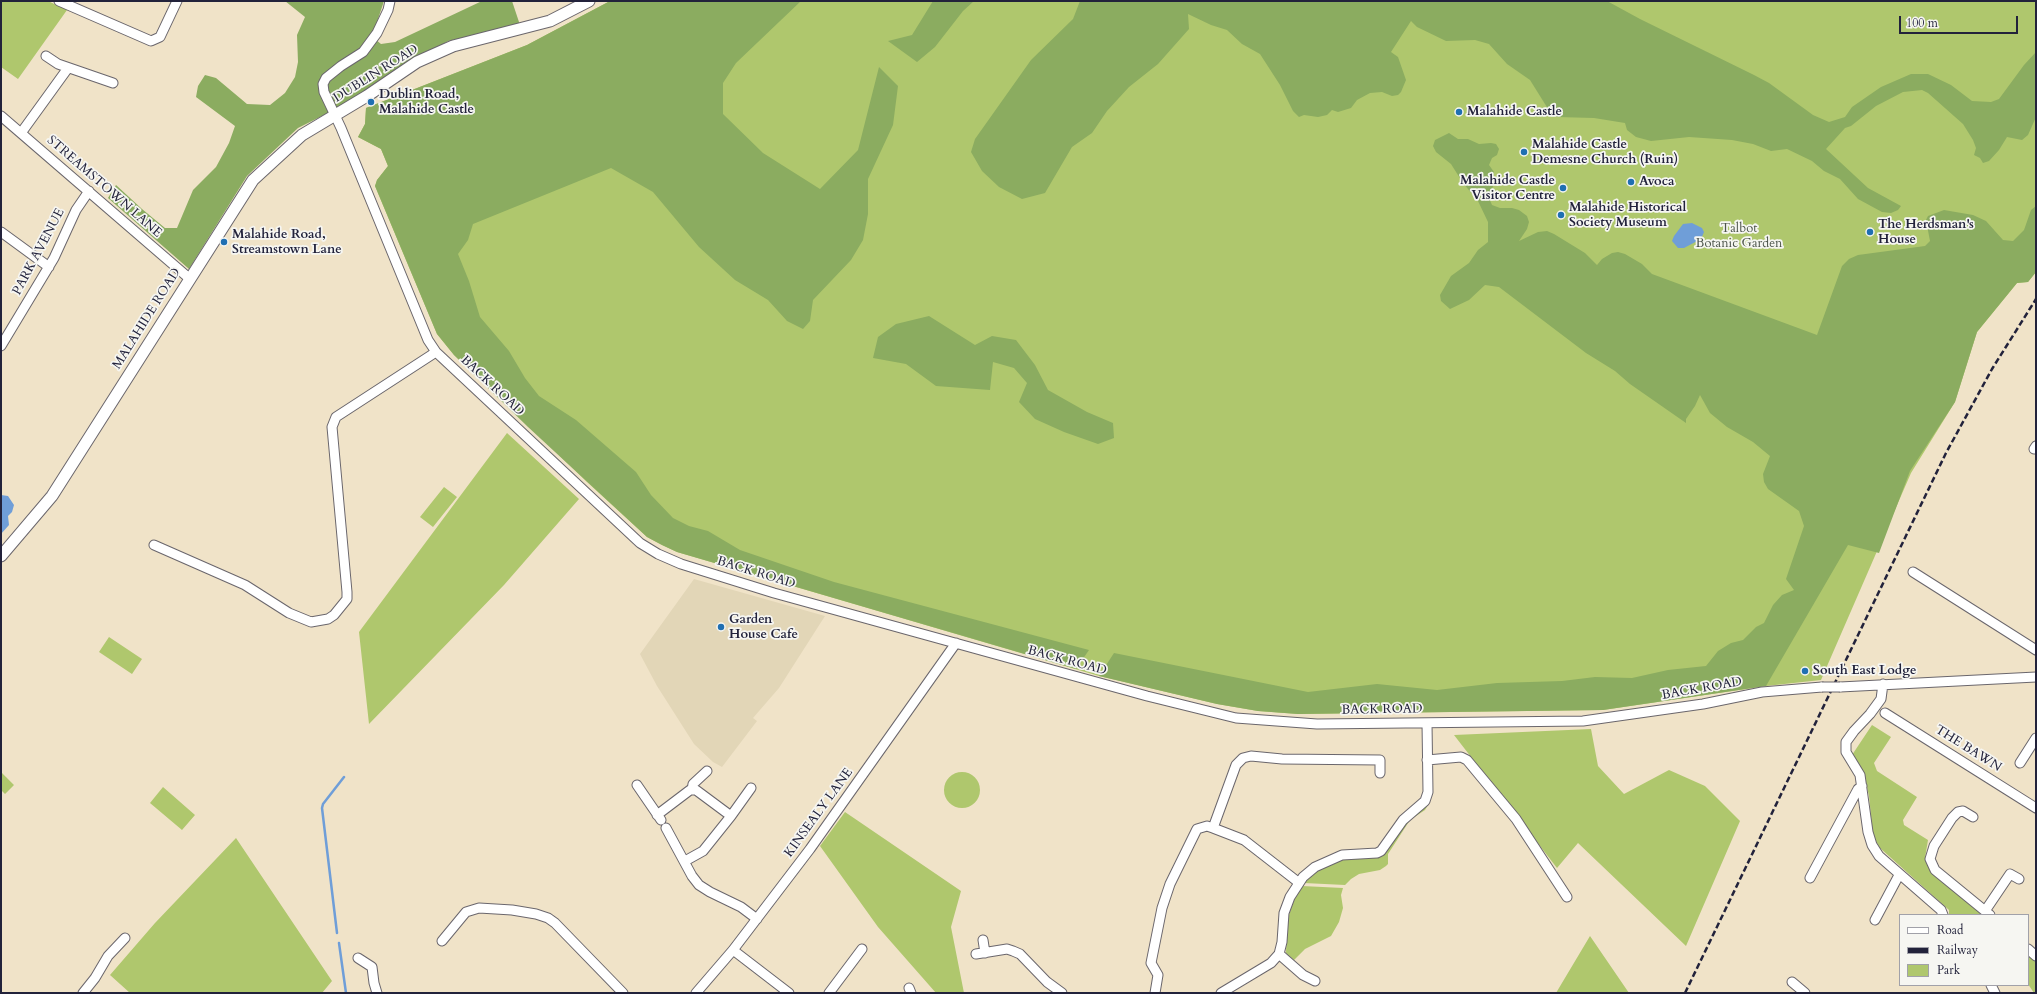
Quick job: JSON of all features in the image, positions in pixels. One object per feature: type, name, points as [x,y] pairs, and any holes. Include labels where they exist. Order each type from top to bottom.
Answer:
[{"type":"main road","name":"DUBLIN ROAD","points":[[335,116],[417,62],[453,46],[550,21],[590,1]]},
{"type":"main road","name":"MALAHIDE ROAD","points":[[1,556],[52,496],[253,180],[302,135],[335,116]]},
{"type":"street","points":[[59,1],[118,28],[152,41],[160,37],[177,1]]},
{"type":"street","name":"BACK ROAD","points":[[390,1],[388,10],[377,33],[363,52],[341,66],[326,78],[323,84],[324,92],[422,328],[436,352],[640,543],[658,554],[681,564],[774,593],[1147,696],[1236,718],[1317,724],[1583,722],[1703,704],[1762,692],[1822,687],[2036,677]]},
{"type":"street","points":[[46,56],[58,64],[113,83]]},
{"type":"street","points":[[21,133],[68,68]]},
{"type":"street","name":"STREAMSTOWN LANE","points":[[1,116],[190,279]]},
{"type":"street","name":"PARK AVENUE","points":[[1,346],[49,267],[76,210],[89,191]]},
{"type":"street","points":[[1,232],[49,267]]},
{"type":"street","points":[[154,545],[245,585],[289,613],[310,622],[328,619],[334,615],[347,599],[347,592],[332,427],[336,417],[436,352]]},
{"type":"street","points":[[1913,572],[2036,650]]},
{"type":"street","name":"KINSEALY LANE","points":[[696,993],[733,950],[810,849],[956,643]]},
{"type":"street","points":[[1883,684],[1881,699],[1846,742],[1846,752],[1860,775],[1868,832],[1872,845],[1879,856],[1941,910],[1943,914]]},
{"type":"street","name":"THE BAWN","points":[[1886,713],[2036,808]]},
{"type":"street","points":[[1221,993],[1271,963],[1279,954],[1282,942],[1284,913],[1298,882],[1315,867],[1329,859],[1351,854],[1377,853],[1385,848],[1403,820],[1417,810],[1427,797],[1427,723]]},
{"type":"street","points":[[2020,763],[2036,738]]},
{"type":"street","points":[[1213,828],[1236,765],[1243,758],[1251,756],[1282,759],[1380,760],[1380,773]]},
{"type":"street","points":[[1427,760],[1461,757],[1467,760],[1516,819],[1567,897]]},
{"type":"street","points":[[662,821],[692,790],[694,784],[707,771]]},
{"type":"street","points":[[637,785],[662,821],[686,861],[692,876],[699,885],[741,907],[757,919]]},
{"type":"street","points":[[1810,878],[1858,789],[1862,786]]},
{"type":"street","points":[[686,861],[703,851],[751,788]]},
{"type":"street","points":[[692,790],[696,790],[731,816]]},
{"type":"street","points":[[1973,817],[1963,811],[1958,812],[1952,818],[1934,846],[1930,859],[1935,870],[1987,913],[2010,874],[2019,879]]},
{"type":"street","points":[[1155,993],[1158,976],[1151,963],[1168,891],[1195,832],[1202,827],[1213,828],[1244,840],[1298,882]]},
{"type":"street","points":[[1875,920],[1899,875]]},
{"type":"street","points":[[442,941],[466,912],[479,908],[512,910],[542,916],[555,923],[623,993]]},
{"type":"street","points":[[83,993],[96,978],[108,956],[125,938]]},
{"type":"street","points":[[984,940],[981,953],[1007,949],[1020,954],[1062,993]]},
{"type":"street","points":[[829,993],[862,949]]},
{"type":"street","points":[[733,950],[789,993]]},
{"type":"street","points":[[1279,954],[1303,975],[1315,981]]},
{"type":"street","points":[[358,958],[372,967],[377,993]]},
{"type":"street","points":[[1792,982],[1805,993]]},
{"type":"shaded area","points":[[694,579],[825,616],[779,688],[753,718],[757,721],[722,767],[713,762],[694,744],[657,686],[640,654]]},
{"type":"green space","points":[[1,1],[48,1],[67,10],[18,79],[1,67]]},
{"type":"green space","points":[[285,1],[384,1],[375,28],[375,39],[381,44],[395,42],[482,1],[512,1],[520,25],[448,41],[342,106],[298,128],[247,176],[189,269],[108,198],[116,185],[165,228],[177,228],[193,190],[216,167],[229,143],[235,126],[196,97],[198,86],[205,75],[216,78],[247,104],[270,105],[285,93],[295,77],[298,62],[297,35],[305,17]]},
{"type":"green space","name":"Malahide Castle","points":[[610,1],[2036,1],[2036,272],[2028,282],[2017,283],[1977,332],[1955,402],[1911,473],[1821,680],[1766,686],[1603,710],[1298,714],[1258,711],[1217,704],[1099,676],[677,552],[647,537],[454,355],[437,334],[375,186],[377,180],[388,166],[381,149],[358,137],[365,124],[366,108],[527,45]]},
{"type":"green space","points":[[610,1],[801,1],[736,63],[723,83],[723,114],[763,153],[820,189],[858,150],[879,67],[898,86],[893,125],[868,179],[868,214],[863,240],[851,260],[813,300],[810,321],[803,329],[787,321],[768,300],[735,280],[699,247],[653,192],[611,168],[473,224],[468,240],[458,254],[469,281],[480,317],[509,351],[525,378],[539,396],[576,420],[636,472],[651,495],[673,518],[689,526],[708,531],[740,550],[834,582],[1089,650],[1076,669],[677,552],[662,545],[647,537],[528,427],[454,355],[437,334],[375,186],[377,180],[388,166],[381,149],[358,137],[365,124],[366,108],[527,45]]},
{"type":"green space","points":[[933,1],[974,1],[963,11],[935,47],[917,62],[888,41],[912,35]]},
{"type":"green space","points":[[1080,1],[1607,1],[1769,83],[1813,115],[1829,122],[1845,117],[1852,107],[1881,87],[1911,74],[1928,74],[1951,85],[1972,101],[1991,102],[1999,99],[2024,65],[2036,52],[2036,117],[2028,135],[2022,140],[2007,137],[1999,150],[1989,161],[1983,163],[1980,158],[1974,155],[1976,148],[1963,124],[1928,93],[1922,90],[1903,92],[1876,106],[1851,126],[1845,128],[1826,149],[1868,188],[1901,206],[1898,210],[1891,213],[1882,212],[1858,199],[1840,179],[1824,171],[1812,161],[1787,149],[1771,151],[1753,144],[1732,140],[1689,137],[1651,141],[1636,137],[1627,130],[1625,123],[1594,118],[1557,117],[1550,112],[1530,80],[1507,64],[1489,44],[1475,40],[1446,41],[1417,27],[1411,21],[1391,52],[1398,57],[1406,80],[1401,92],[1398,95],[1392,96],[1382,92],[1370,93],[1357,100],[1351,108],[1338,112],[1332,110],[1327,115],[1318,117],[1304,115],[1299,117],[1293,111],[1280,85],[1260,54],[1242,44],[1227,30],[1211,25],[1188,14],[1189,29],[1158,64],[1129,87],[1107,111],[1092,133],[1072,147],[1045,193],[1022,199],[999,187],[982,171],[971,152],[975,139],[1031,60],[1073,19]]},
{"type":"green space","points":[[1449,133],[1458,139],[1468,139],[1479,144],[1496,144],[1499,149],[1497,155],[1492,158],[1489,165],[1494,172],[1494,183],[1489,198],[1492,205],[1500,208],[1512,208],[1519,210],[1527,216],[1529,222],[1527,229],[1519,241],[1538,232],[1547,231],[1585,253],[1597,265],[1602,259],[1612,253],[1618,252],[1625,254],[1642,264],[1652,274],[1817,335],[1842,266],[1849,259],[1858,255],[1925,246],[1930,241],[1926,220],[1928,216],[1944,210],[1973,215],[1986,221],[2003,240],[2013,241],[2024,230],[2031,210],[2036,206],[2036,272],[2028,282],[2017,283],[1977,332],[1955,402],[1910,471],[1879,553],[1848,545],[1766,686],[1603,710],[1298,714],[1258,711],[1217,704],[1099,676],[1114,653],[1308,692],[1377,684],[1437,690],[1497,683],[1562,681],[1595,677],[1632,678],[1668,670],[1706,666],[1718,651],[1731,643],[1743,640],[1756,627],[1764,623],[1773,605],[1782,595],[1794,590],[1786,579],[1804,526],[1799,511],[1768,489],[1764,482],[1763,474],[1770,456],[1753,442],[1727,427],[1710,413],[1700,395],[1695,406],[1686,419],[1686,423],[1630,384],[1615,371],[1586,353],[1499,287],[1485,285],[1469,300],[1450,309],[1441,301],[1440,295],[1451,276],[1469,263],[1478,250],[1488,242],[1488,222],[1478,201],[1463,183],[1451,164],[1436,152],[1433,146],[1435,140]]},
{"type":"green space","points":[[929,316],[975,345],[992,336],[1016,340],[1035,365],[1048,390],[1087,412],[1113,423],[1114,438],[1098,444],[1064,432],[1035,419],[1019,402],[1027,383],[1014,368],[993,362],[990,390],[936,386],[906,364],[873,358],[878,337],[896,324]]},
{"type":"green space","points":[[507,433],[579,499],[504,585],[369,724],[359,632]]},
{"type":"green space","points":[[444,487],[457,497],[433,527],[420,517]]},
{"type":"green space","points":[[109,637],[142,659],[132,674],[99,652]]},
{"type":"green space","points":[[1872,725],[1891,737],[1874,763],[1877,771],[1917,797],[1903,820],[1904,825],[1928,840],[1925,858],[1930,869],[1981,914],[1949,914],[1949,910],[1880,848],[1873,836],[1869,796],[1864,774],[1852,755]]},
{"type":"green space","points":[[1591,729],[1598,766],[1624,794],[1669,770],[1705,786],[1740,821],[1686,946],[1578,843],[1557,868],[1454,735]]},
{"type":"green space","points":[[1,772],[14,785],[5,794],[1,790]]},
{"type":"green space","points":[[966,772],[975,777],[979,783],[979,797],[975,803],[966,808],[958,808],[949,803],[945,797],[944,786],[949,777],[955,773]]},
{"type":"green space","points":[[163,787],[195,815],[182,830],[150,803]]},
{"type":"green space","points":[[1427,804],[1428,805],[1425,810],[1410,820],[1388,854],[1388,864],[1380,870],[1359,874],[1345,885],[1304,883],[1316,872],[1339,860],[1384,854],[1407,820]]},
{"type":"green space","points":[[845,812],[961,891],[951,927],[964,993],[936,993],[878,927],[820,846]]},
{"type":"green space","points":[[236,838],[332,981],[322,993],[130,993],[110,975],[155,923]]},
{"type":"green space","points":[[1302,886],[1343,888],[1341,895],[1343,908],[1339,922],[1331,936],[1305,949],[1294,960],[1286,953],[1287,921],[1295,897]]},
{"type":"green space","points":[[1590,936],[1629,993],[1556,993]]},
{"type":"green space","points":[[2029,955],[2036,961],[2036,993],[2034,993],[2029,986]]},
{"type":"water","points":[[1692,223],[1702,228],[1704,232],[1701,239],[1684,248],[1678,248],[1672,241],[1674,236],[1683,224]]},
{"type":"water","points":[[1,495],[8,496],[14,505],[12,512],[8,516],[9,525],[1,534]]},
{"type":"waterway","points":[[337,933],[322,808],[323,804],[344,777]]},
{"type":"waterway","points":[[339,943],[346,993]]},
{"type":"railway","points":[[1685,993],[1946,453],[1992,369],[2036,299]]},
{"type":"place","name":"Dublin Road, Malahide Castle","points":[[371,102]]},
{"type":"place","name":"Malahide Castle","points":[[1459,112]]},
{"type":"place","name":"Malahide Castle Demesne Church (Ruin)","points":[[1524,152]]},
{"type":"place","name":"Avoca","points":[[1631,182]]},
{"type":"place","name":"Malahide Castle Visitor Centre","points":[[1563,188]]},
{"type":"place","name":"Malahide Historical Society Museum","points":[[1561,215]]},
{"type":"place","name":"The Herdsman's House","points":[[1870,232]]},
{"type":"place","name":"Malahide Road, Streamstown Lane","points":[[224,242]]},
{"type":"place","name":"Garden House Cafe","points":[[721,627]]},
{"type":"place","name":"South East Lodge","points":[[1805,671]]},
{"type":"park label","name":"Talbot Botanic Garden","points":[[1739,236]]}]
